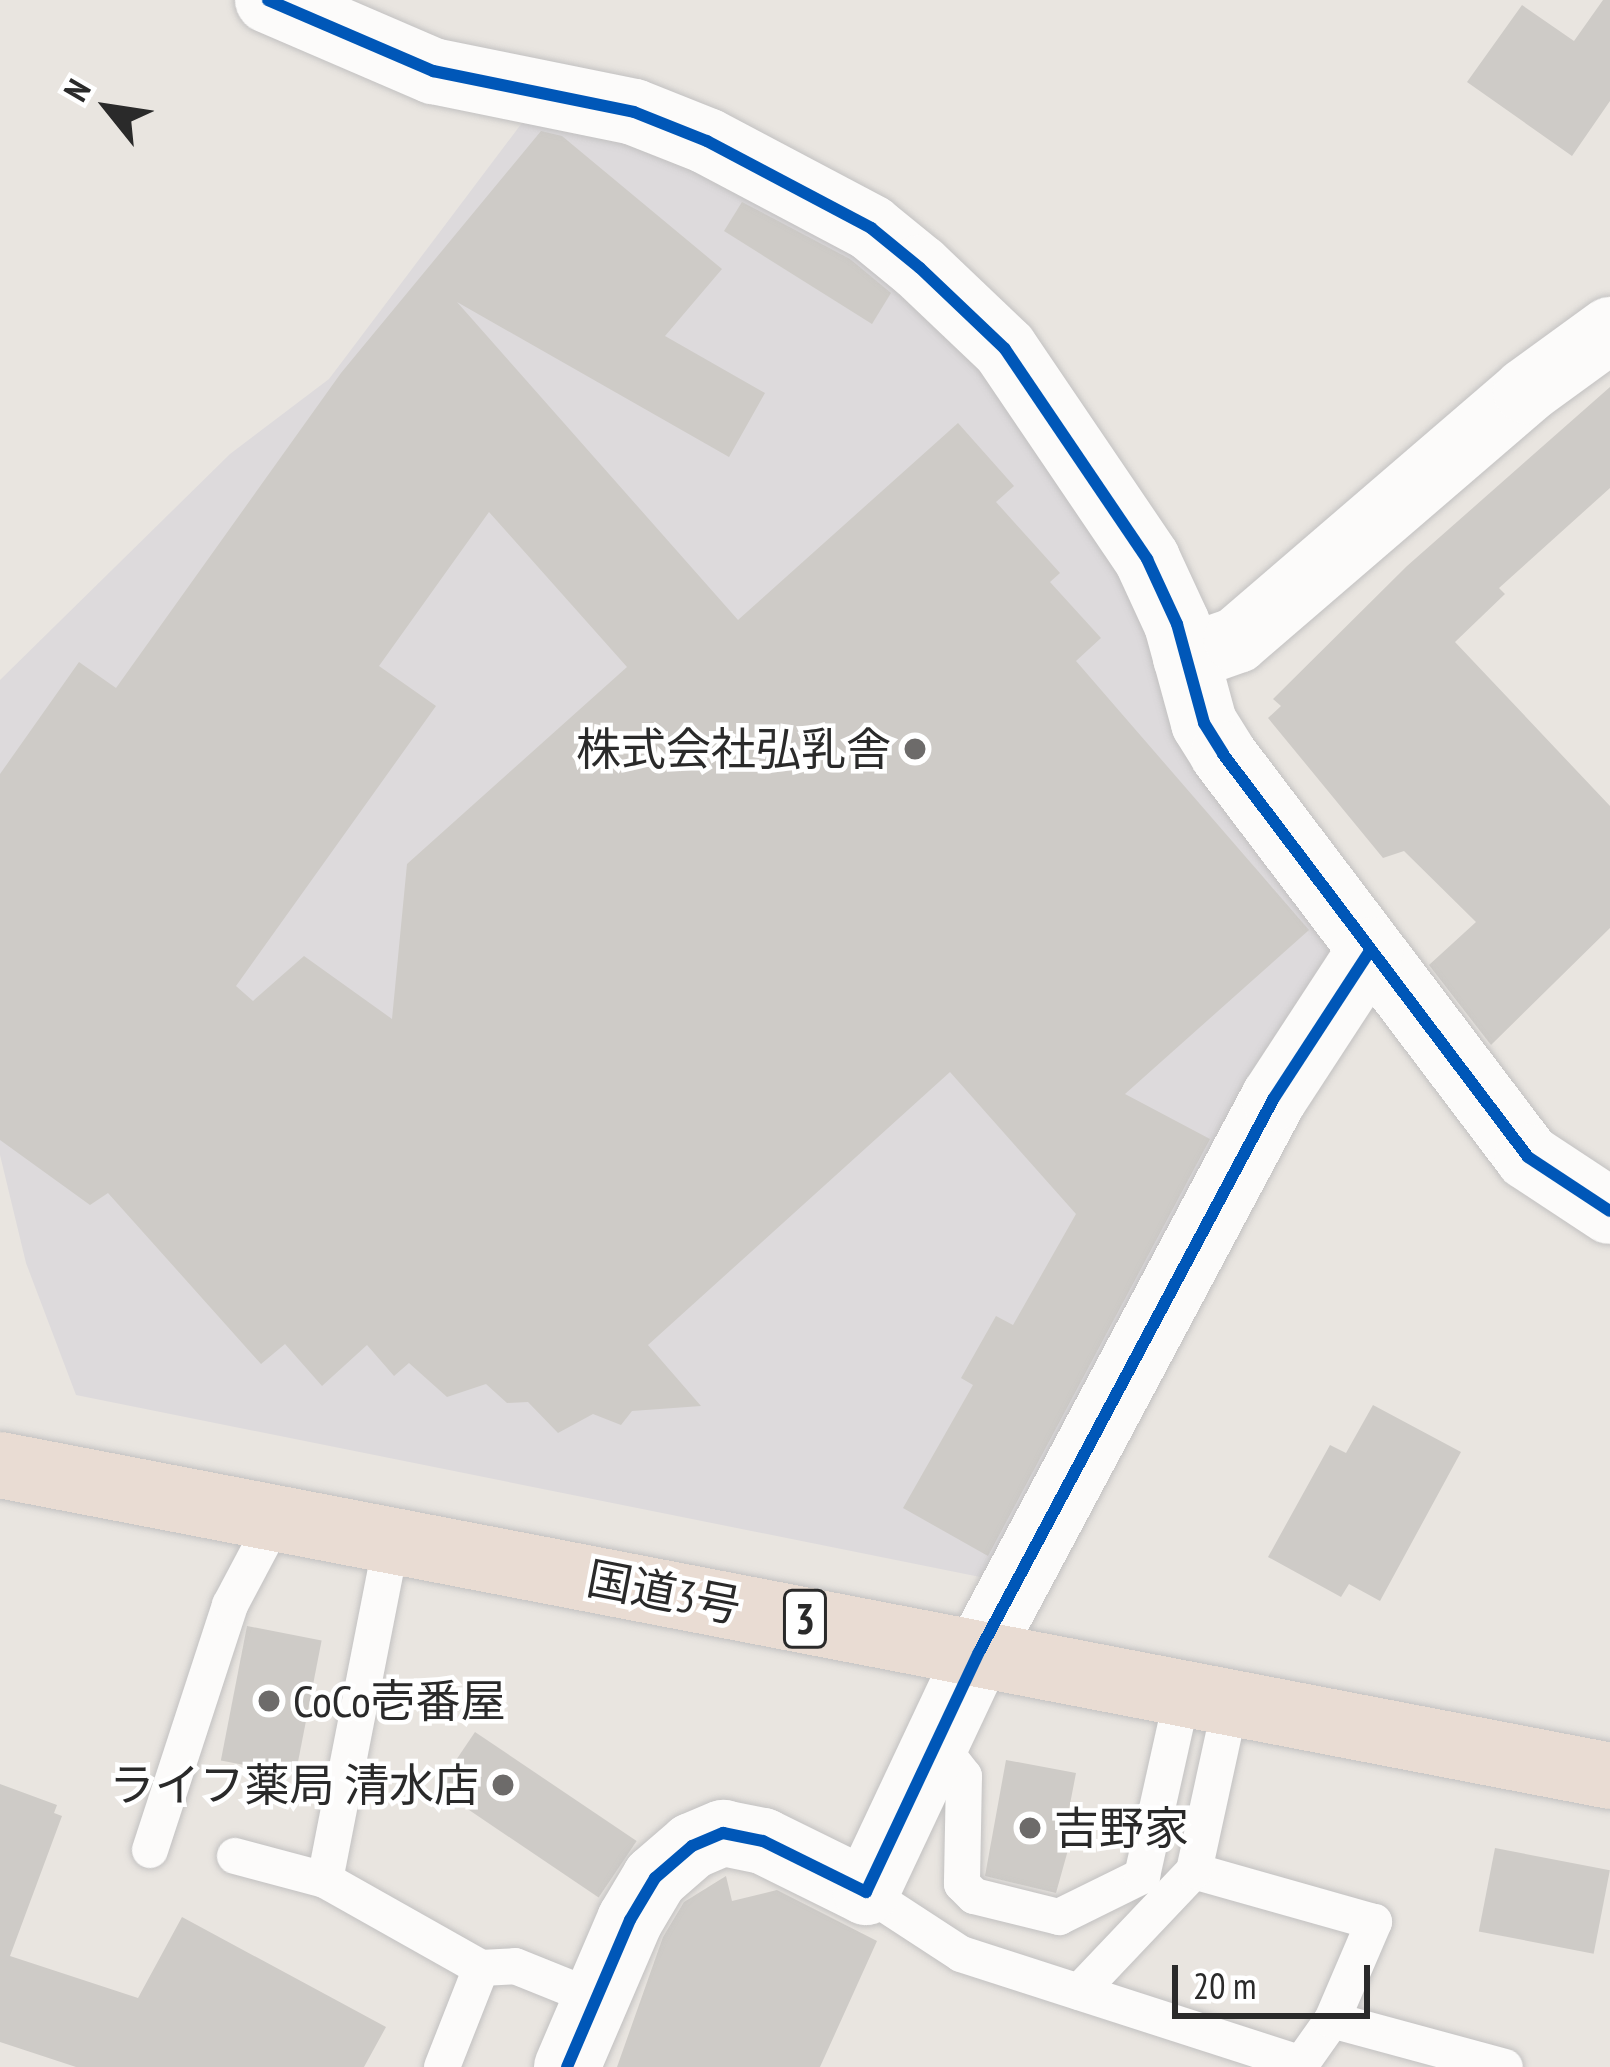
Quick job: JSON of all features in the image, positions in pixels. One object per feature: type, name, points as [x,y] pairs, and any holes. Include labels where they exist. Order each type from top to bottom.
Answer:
[{"type":"highway","name":"国道3号","points":[[0,1466],[1610,1776]]},
{"type":"street","points":[[268,0],[433,71],[652,119],[871,228],[1005,349],[1147,559],[1186,658],[1204,723],[1370,951],[1528,1157],[1610,1211]]},
{"type":"street","points":[[1186,658],[1237,640],[1526,391],[1610,330]]},
{"type":"street","points":[[567,2067],[592,1997],[655,1878],[692,1846],[723,1833],[763,1841],[866,1892],[979,1652],[1274,1098],[1370,951]]},
{"type":"lane","points":[[150,1850],[230,1605],[276,1518]]},
{"type":"lane","points":[[325,1880],[392,1540]]},
{"type":"lane","points":[[935,1739],[964,1776],[962,1884],[974,1896],[1059,1917],[1142,1876],[1207,1697]]},
{"type":"lane","points":[[1079,1992],[1194,1871],[1207,1697]]},
{"type":"lane","points":[[235,1856],[325,1880],[481,1968],[515,1966],[592,1997]]},
{"type":"lane","points":[[866,1892],[961,1954],[1301,2064],[1332,2020],[1374,1922],[1194,1871]]},
{"type":"lane","points":[[442,2067],[481,1968]]},
{"type":"lane","points":[[1332,2020],[1505,2067]]},
{"type":"shaded area","points":[[531,111],[747,174],[883,253],[1018,394],[1341,957],[1005,1582],[76,1395],[26,1263],[0,1155],[0,680],[230,454],[329,379]]},
{"type":"building","points":[[1603,0],[1610,0],[1610,101],[1572,156],[1467,82],[1522,5],[1574,41]]},
{"type":"building","name":"株式会社弘乳舎","points":[[541,131],[562,136],[722,269],[665,336],[765,393],[729,457],[457,302],[738,620],[958,423],[1014,486],[996,502],[1060,573],[1050,582],[1101,638],[1076,661],[1309,930],[1125,1094],[1210,1139],[988,1556],[903,1508],[973,1385],[961,1378],[996,1316],[1013,1325],[1076,1214],[950,1072],[648,1345],[701,1406],[632,1411],[621,1425],[593,1414],[558,1433],[528,1402],[507,1403],[486,1384],[447,1397],[409,1363],[394,1376],[367,1345],[322,1386],[285,1344],[261,1364],[108,1193],[90,1205],[0,1140],[0,774],[79,662],[116,688],[341,373]],"holes":[[[489,512],[627,667],[407,864],[392,1019],[304,956],[253,1001],[236,986],[436,706],[379,666]]]},
{"type":"building","points":[[742,202],[850,259],[891,293],[872,324],[724,231]]},
{"type":"building","points":[[1610,387],[1610,488],[1499,588],[1505,594],[1455,642],[1610,806],[1610,928],[1491,1045],[1429,965],[1476,922],[1404,851],[1383,858],[1268,718],[1281,706],[1273,699],[1407,566]]},
{"type":"building","points":[[1373,1405],[1461,1452],[1380,1601],[1349,1584],[1341,1597],[1268,1557],[1330,1445],[1346,1453]]},
{"type":"building","name":"CoCo壱番屋","points":[[247,1626],[322,1641],[295,1775],[221,1760]]},
{"type":"building","points":[[475,1732],[637,1841],[599,1897],[437,1788]]},
{"type":"building","points":[[1006,1760],[1076,1773],[1065,1830],[1073,1832],[1056,1893],[985,1876]]},
{"type":"building","points":[[0,1784],[57,1805],[54,1813],[62,1816],[10,1956],[138,1998],[182,1917],[386,2027],[364,2067],[76,2067],[0,2042]]},
{"type":"building","points":[[1495,1848],[1610,1870],[1594,1954],[1479,1931]]},
{"type":"building","points":[[726,1876],[732,1901],[777,1890],[877,1941],[820,2067],[617,2067],[663,1937],[684,1902]]},
{"type":"cycle path","points":[[268,0],[433,71],[634,112],[707,141],[871,228],[920,268],[1005,349],[1147,559],[1177,624],[1204,723],[1223,754],[1528,1157],[1610,1211]]},
{"type":"cycle path","points":[[567,2067],[630,1920],[655,1878],[692,1846],[723,1833],[763,1841],[866,1892],[979,1652],[1274,1098],[1370,951]]},
{"type":"place","name":"株式会社弘乳舎","points":[[915,749]]},
{"type":"place","name":"CoCo壱番屋","points":[[269,1701]]},
{"type":"place","name":"ライフ薬局 清水店","points":[[503,1785]]},
{"type":"place","name":"吉野家","points":[[1030,1828]]}]
